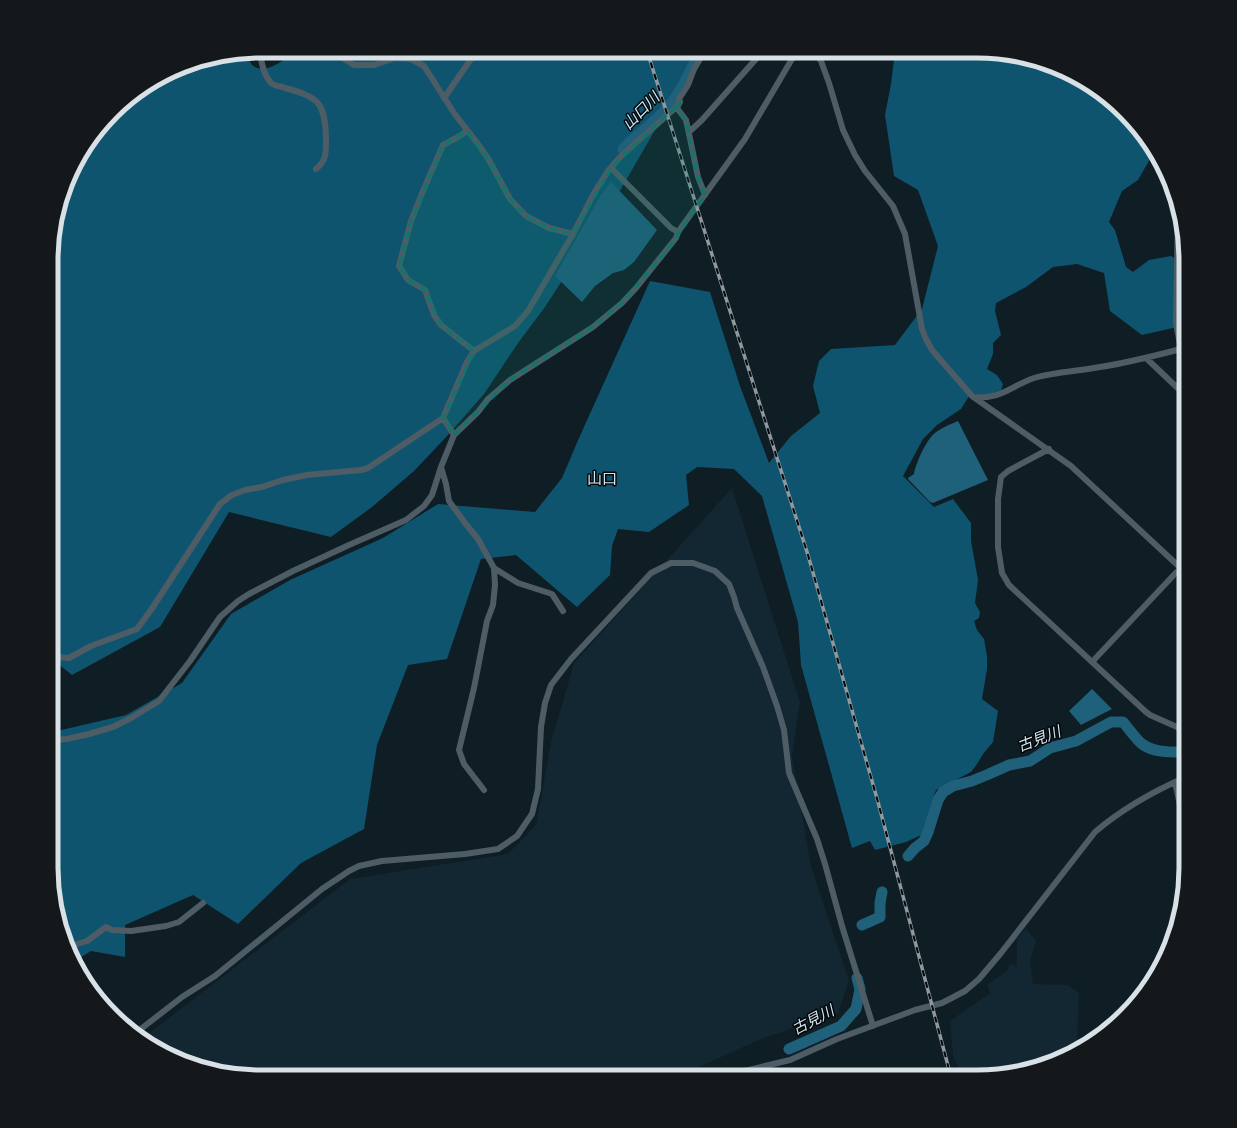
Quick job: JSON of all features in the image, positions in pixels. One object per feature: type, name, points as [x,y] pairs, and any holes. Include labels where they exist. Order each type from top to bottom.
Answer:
[{"type":"street","points":[[262,58],[265,74],[272,84],[305,93],[317,101],[323,110],[326,122],[326,148],[322,163],[316,169]]},
{"type":"street","points":[[342,58],[354,66],[374,65],[395,58],[411,59],[424,66],[454,113],[489,160],[510,199],[526,216],[549,228],[573,234]]},
{"type":"street","points":[[444,98],[472,58]]},
{"type":"street","points":[[701,58],[694,69],[688,85],[679,99],[680,102],[677,108],[686,120],[698,177],[705,196]]},
{"type":"street","points":[[689,132],[702,120],[757,58]]},
{"type":"street","points":[[58,740],[67,739],[113,727],[159,701],[190,661],[220,617],[238,601],[300,568],[380,530],[406,520],[424,506],[432,494],[454,435],[478,412],[488,399],[510,380],[593,328],[622,303],[670,247],[678,232],[745,139],[793,58]]},
{"type":"street","points":[[819,58],[829,83],[843,130],[854,155],[893,206],[905,234],[922,329],[932,350],[972,396],[988,409],[1049,449],[1071,466],[1179,567]]},
{"type":"street","points":[[58,657],[69,658],[91,646],[137,629],[220,504],[232,495],[245,490],[262,487],[299,476],[368,468],[443,418],[467,362],[474,351],[515,326],[528,311],[573,234],[594,193],[611,168],[621,156],[657,125],[680,102]]},
{"type":"street","points":[[467,131],[443,145],[411,222],[399,266],[408,280],[424,290],[434,315],[441,325],[474,351]]},
{"type":"street","points":[[611,168],[671,228],[678,232]]},
{"type":"street","points":[[1179,274],[1176,324],[1179,335]]},
{"type":"street","points":[[972,396],[982,398],[994,396],[1033,379],[1146,358],[1179,350]]},
{"type":"street","points":[[1146,358],[1179,389]]},
{"type":"street","points":[[443,418],[454,435]]},
{"type":"street","points":[[1049,449],[1008,471],[1001,477],[998,499],[998,547],[1003,576],[1009,585],[1150,716],[1179,728]]},
{"type":"street","points":[[441,467],[449,501],[478,539],[494,568],[495,585],[492,605],[487,621],[474,688],[459,750],[464,764],[484,790]]},
{"type":"street","points":[[140,1030],[182,997],[215,976],[322,889],[349,870],[359,866],[382,861],[465,854],[498,849],[517,836],[532,814],[538,789],[541,727],[545,703],[551,686],[571,659],[650,573],[671,563],[693,563],[715,571],[729,584],[737,608],[763,667],[777,706],[784,730],[789,772],[817,839],[873,1026]]},
{"type":"street","points":[[494,568],[518,583],[552,594],[563,611]]},
{"type":"street","points":[[1092,662],[1179,569]]},
{"type":"street","points":[[748,1070],[790,1060],[837,1039],[915,1010],[942,1003],[974,985],[1015,936],[1095,832],[1112,817],[1179,780]]},
{"type":"street","points":[[1175,782],[1179,801]]},
{"type":"street","points":[[73,945],[87,942],[106,927],[112,930],[132,931],[166,926],[179,922],[203,903]]},
{"type":"highlighted area","points":[[680,102],[677,108],[686,120],[698,177],[705,195],[670,247],[622,303],[593,327],[510,380],[454,435],[443,418],[474,351],[441,325],[425,290],[408,280],[399,266],[411,221],[443,145],[467,131],[489,160],[510,199],[526,216],[549,228],[573,234],[611,168]]},
{"type":"shaded area","points":[[248,58],[252,65],[257,68],[261,69],[276,65],[287,58],[694,58],[662,118],[618,194],[545,307],[518,343],[484,394],[414,471],[372,507],[331,537],[229,512],[160,627],[72,675],[58,664],[58,247],[65,208],[73,183],[85,159],[108,127],[127,108],[159,85],[183,73],[221,62]]},
{"type":"shaded area","points":[[894,58],[990,58],[1029,65],[1054,73],[1078,85],[1100,100],[1120,117],[1145,148],[1150,159],[1138,180],[1122,191],[1109,222],[1115,230],[1126,267],[1133,272],[1149,260],[1171,256],[1179,261],[1179,327],[1142,335],[1110,311],[1104,273],[1077,264],[1053,267],[1026,287],[996,303],[995,311],[1001,335],[993,343],[993,354],[987,369],[997,375],[1003,384],[1001,391],[982,396],[971,393],[961,409],[937,425],[923,439],[903,476],[934,507],[953,499],[971,523],[971,541],[978,580],[975,603],[980,612],[979,618],[974,621],[977,630],[984,639],[987,656],[987,669],[982,699],[998,711],[993,742],[971,772],[936,790],[926,827],[921,835],[906,842],[875,850],[870,841],[852,848],[801,665],[798,622],[762,496],[734,469],[697,467],[686,475],[689,505],[649,532],[618,529],[612,546],[610,575],[577,607],[516,555],[481,559],[447,659],[408,665],[377,745],[364,829],[301,863],[238,924],[193,895],[125,925],[125,957],[91,951],[80,958],[73,945],[65,920],[58,881],[58,731],[126,715],[182,683],[231,614],[290,580],[383,538],[438,504],[535,512],[562,478],[650,281],[710,292],[740,386],[769,463],[791,436],[820,413],[813,386],[819,361],[831,349],[895,345],[922,309],[938,246],[918,190],[894,176],[885,115]]},
{"type":"shaded area","points":[[611,182],[657,230],[634,262],[624,270],[613,273],[595,286],[582,302],[555,276],[601,195]]},
{"type":"shaded area","points":[[958,421],[988,480],[933,503],[930,502],[908,478],[914,474],[922,452],[932,436],[940,429]]},
{"type":"shaded area","points":[[732,488],[800,702],[792,756],[811,866],[849,981],[838,1013],[761,1039],[693,1070],[247,1070],[208,1063],[183,1055],[147,1035],[350,879],[508,854],[536,825],[551,742],[574,663]]},
{"type":"shaded area","points":[[1092,689],[1112,709],[1081,725],[1069,711]]},
{"type":"shaded area","points":[[1026,928],[1036,941],[1030,961],[1033,984],[1068,985],[1079,993],[1077,1043],[1054,1055],[1016,1066],[990,1070],[959,1070],[953,1055],[950,1021],[990,993],[987,985],[1007,971],[1010,964],[1017,966],[1017,939]]},
{"type":"waterway","name":"山口川","points":[[623,149],[664,112],[674,100],[697,58]]},
{"type":"waterway","name":"古見川","points":[[908,856],[924,841],[938,800],[943,792],[953,786],[972,781],[1009,765],[1030,761],[1050,748],[1076,741],[1111,722],[1123,722],[1135,737],[1147,747],[1163,751],[1179,752]]},
{"type":"waterway","name":"古見川","points":[[862,925],[880,917],[882,892]]},
{"type":"waterway","name":"古見川","points":[[789,1049],[841,1026],[856,1009],[860,989],[857,978]]},
{"type":"railway","points":[[649,58],[808,555],[878,802],[949,1070]]},
{"type":"district","name":"山口","points":[[602,479]]}]
